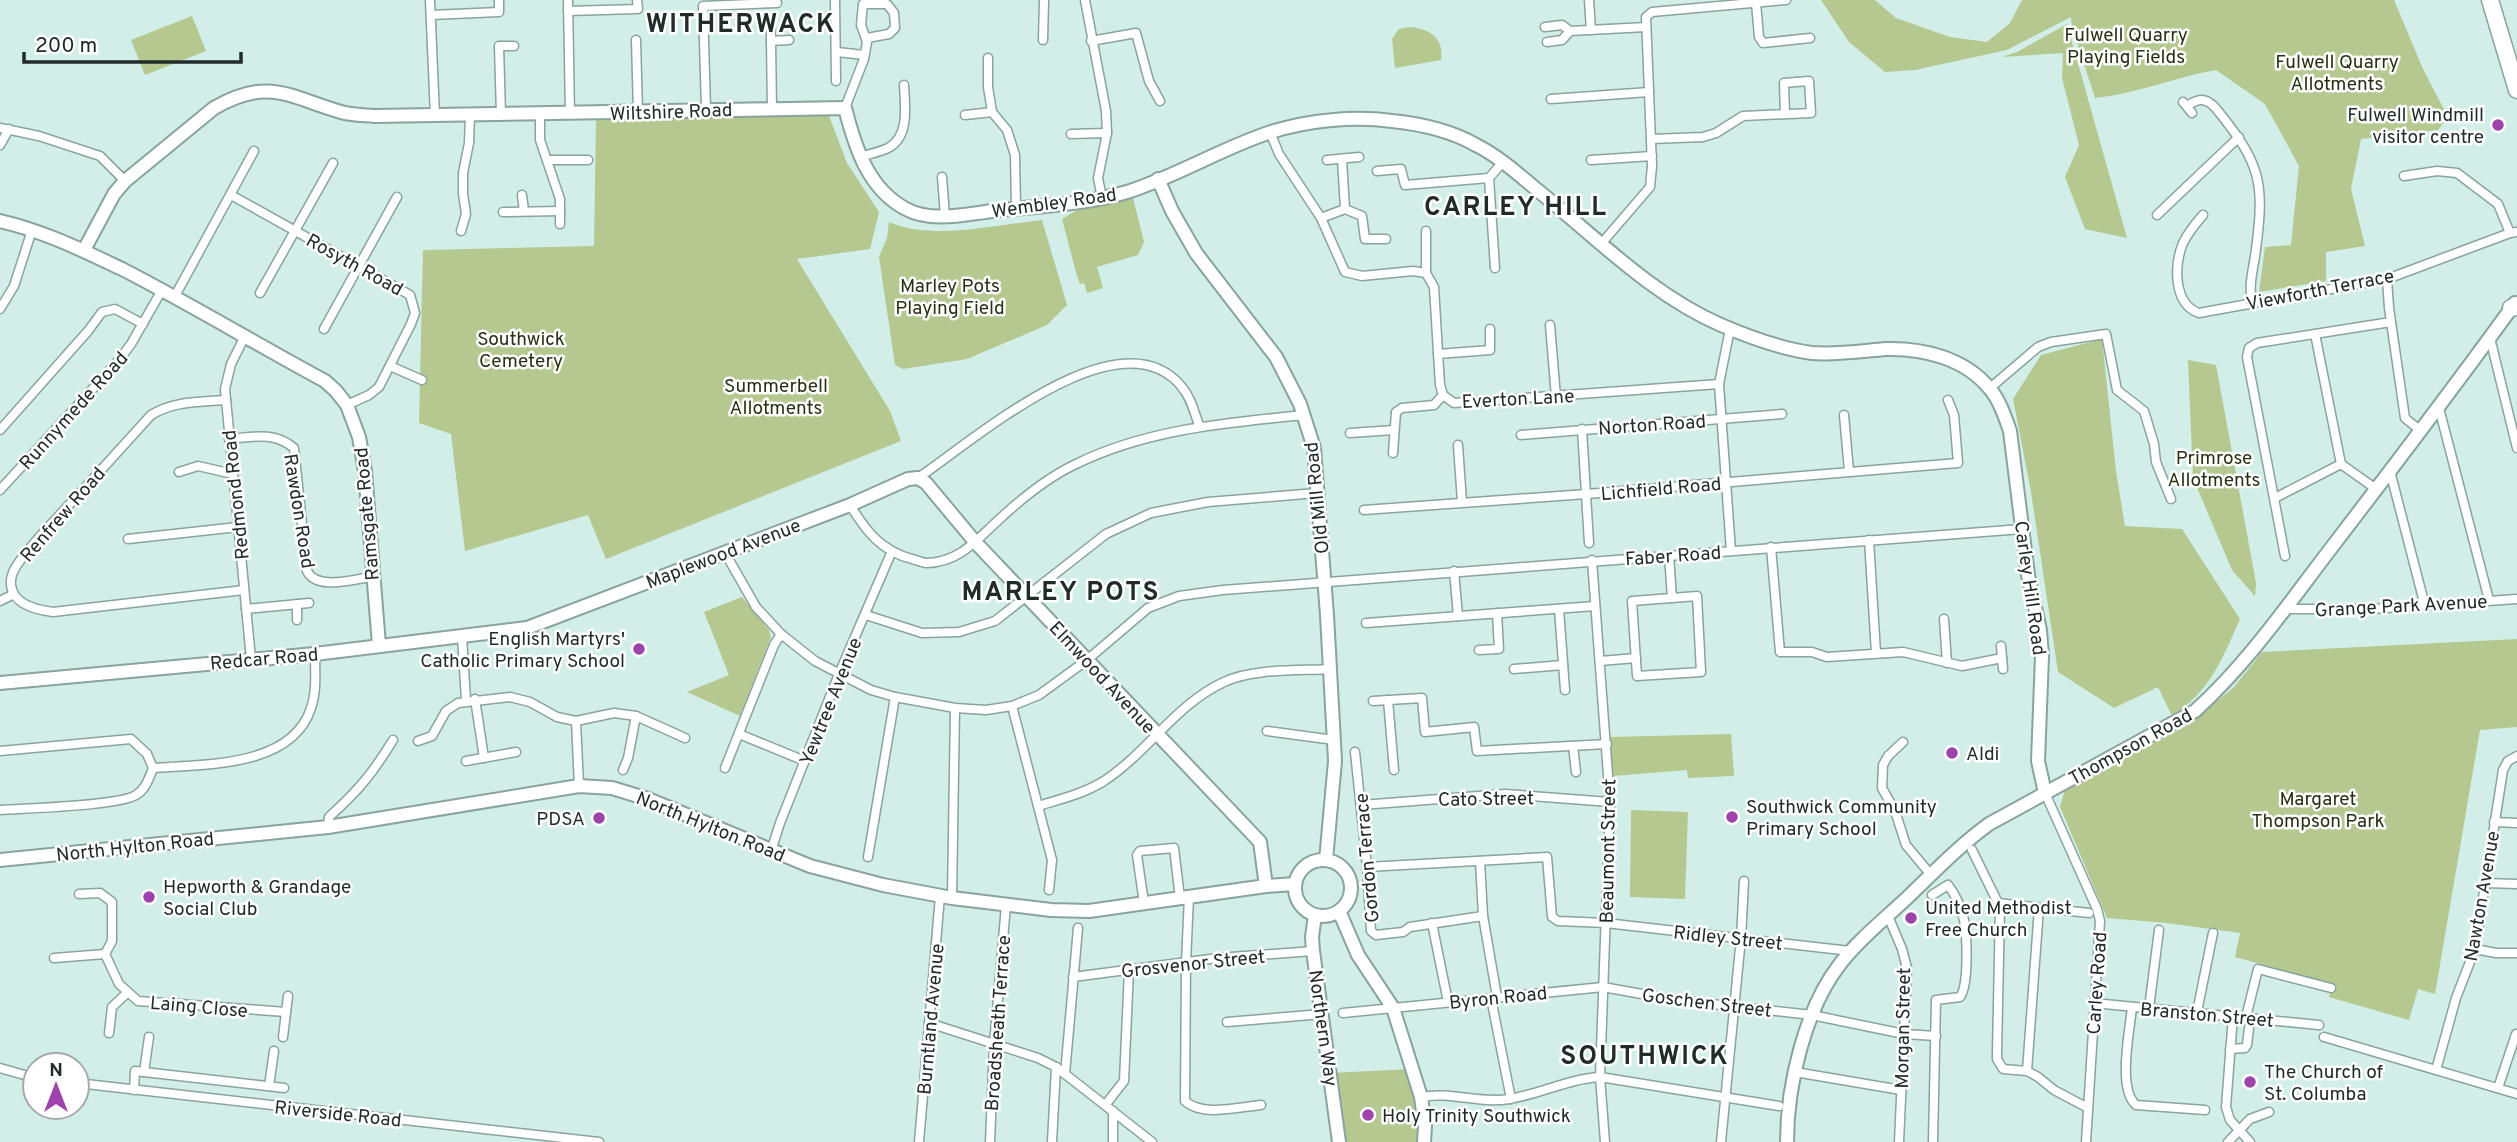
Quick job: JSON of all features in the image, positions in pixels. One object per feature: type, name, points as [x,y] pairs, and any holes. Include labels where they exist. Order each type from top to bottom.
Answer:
[{"type":"highway","points":[[2490,0],[2517,90]]},
{"type":"street","points":[[429,117],[430,0]]},
{"type":"street","points":[[431,15],[499,12],[499,0]]},
{"type":"street","points":[[568,0],[570,114]]},
{"type":"street","points":[[568,11],[638,9],[638,0]]},
{"type":"street","points":[[835,0],[836,81]]},
{"type":"street","points":[[1043,40],[1044,0]]},
{"type":"street","points":[[1085,0],[1106,111],[1107,134],[1098,178],[1102,198]]},
{"type":"street","points":[[1589,0],[1591,30]]},
{"type":"street","points":[[1601,244],[1650,187],[1652,156],[1646,17],[1652,12],[1786,0]]},
{"type":"street","points":[[706,110],[703,6],[777,3]]},
{"type":"street","points":[[1756,3],[1760,39],[1763,43],[1810,38]]},
{"type":"street","points":[[845,108],[864,55],[867,38],[861,25],[863,4],[887,4],[894,13],[895,27],[889,34],[867,38]]},
{"type":"street","points":[[1545,27],[1562,25],[1570,31],[1646,27]]},
{"type":"street","points":[[771,30],[772,108]]},
{"type":"street","points":[[1546,42],[1562,40],[1570,31]]},
{"type":"street","points":[[1091,41],[1136,33],[1149,81],[1160,101]]},
{"type":"street","points":[[636,40],[638,113]]},
{"type":"street","points":[[771,41],[789,40]]},
{"type":"street","points":[[501,115],[499,46],[514,46]]},
{"type":"street","points":[[836,52],[864,55]]},
{"type":"street","points":[[988,58],[992,112],[1007,130],[1015,155],[1016,208]]},
{"type":"street","points":[[1651,139],[1716,134],[1743,116],[1811,113],[1809,80],[1784,83],[1785,114]]},
{"type":"street","points":[[860,157],[889,148],[899,139],[905,116],[904,85]]},
{"type":"street","name":"Wiltshire Road","points":[[84,250],[114,194],[125,181],[214,108],[255,91],[297,95],[343,113],[374,116],[845,108]]},
{"type":"street","points":[[1551,99],[1649,92]]},
{"type":"street","points":[[2187,107],[2196,100],[2208,101],[2239,137],[2258,172],[2260,182],[2256,248],[2250,286],[2252,302]]},
{"type":"street","name":"Wembley Road","points":[[845,108],[860,157],[878,185],[907,210],[926,216],[1016,208],[1124,193],[1270,132],[1312,123],[1354,119],[1395,121],[1437,128],[1475,144],[1503,162],[1659,291],[1691,311],[1730,329],[1782,347],[1813,353],[1914,349],[1939,355],[1962,366],[1990,388]]},
{"type":"street","points":[[965,115],[992,112]]},
{"type":"street","points":[[540,115],[540,140],[560,198],[560,224]]},
{"type":"street","points":[[461,231],[467,214],[463,173],[469,143],[470,116]]},
{"type":"street","points":[[0,145],[4,128],[39,136],[100,156],[125,181]]},
{"type":"street","points":[[1270,132],[1279,154],[1321,218],[1345,272],[1362,276],[1413,271],[1426,273]]},
{"type":"street","points":[[1071,134],[1107,134]]},
{"type":"street","points":[[2157,215],[2239,137]]},
{"type":"street","points":[[175,296],[254,151]]},
{"type":"street","points":[[1591,160],[1652,156]]},
{"type":"street","points":[[1327,160],[1359,158]]},
{"type":"street","points":[[1342,159],[1345,209]]},
{"type":"street","points":[[548,160],[588,160]]},
{"type":"street","points":[[1377,171],[1401,169],[1405,185],[1489,178],[1503,162]]},
{"type":"street","points":[[260,293],[333,163]]},
{"type":"street","points":[[2404,177],[2437,171],[2456,173],[2498,204],[2513,233]]},
{"type":"street","points":[[942,177],[944,216]]},
{"type":"street","points":[[1489,178],[1495,268]]},
{"type":"street","name":"Old Mill Road","points":[[1158,179],[1172,211],[1196,253],[1276,357],[1304,415],[1314,448],[1334,740],[1333,789],[1326,860]]},
{"type":"street","name":"Rosyth Road","points":[[231,195],[410,295],[414,304],[411,324],[379,387],[347,405]]},
{"type":"street","points":[[522,195],[524,211]]},
{"type":"street","points":[[324,329],[397,197]]},
{"type":"street","points":[[1321,218],[1345,209],[1362,216],[1365,239],[1386,239]]},
{"type":"street","points":[[503,212],[560,211]]},
{"type":"street","name":"Viewforth Terrace","points":[[2203,215],[2183,244],[2179,268],[2179,294],[2190,309],[2199,313],[2387,279],[2513,233]]},
{"type":"street","name":"Ramsgate Road","points":[[0,221],[84,250],[175,296],[325,381],[347,405],[359,437],[365,471],[379,645]]},
{"type":"street","points":[[0,309],[14,286],[32,230]]},
{"type":"street","name":"Everton Lane","points":[[1426,231],[1426,273],[1434,287],[1440,385],[1443,395],[1454,403],[1719,384]]},
{"type":"street","points":[[2387,279],[2405,418],[2421,431]]},
{"type":"street","name":"Runnymede Road","points":[[0,490],[119,360],[143,324],[157,287]]},
{"type":"street","name":"Thompson Road","points":[[1787,1142],[1796,1072],[1812,1015],[1830,978],[1850,951],[1966,841],[1989,824],[2195,711],[2220,688],[2439,408],[2515,305]]},
{"type":"street","points":[[0,430],[102,312],[115,309],[143,324]]},
{"type":"street","points":[[2285,556],[2247,357],[2249,348],[2257,343],[2391,322]]},
{"type":"street","points":[[1550,325],[1556,397]]},
{"type":"street","points":[[1438,355],[1490,350],[1490,329]]},
{"type":"street","points":[[1730,329],[1719,384],[1731,551]]},
{"type":"street","points":[[1990,388],[2038,347],[2051,342],[2106,334],[2118,390],[2144,411],[2154,444],[2156,462],[2171,499]]},
{"type":"street","points":[[2315,334],[2341,464],[2376,489]]},
{"type":"street","name":"Redmond Road","points":[[245,336],[226,377],[226,400],[251,659]]},
{"type":"street","points":[[2490,338],[2517,449]]},
{"type":"street","points":[[918,478],[1003,416],[1062,382],[1097,367],[1133,363],[1163,370],[1185,392],[1199,425]]},
{"type":"street","points":[[390,366],[422,380]]},
{"type":"street","name":"Carley Hill Road","points":[[1990,388],[2010,431],[2028,575],[2040,630],[2042,668],[2038,761],[2045,793]]},
{"type":"street","points":[[1394,453],[1396,412],[1402,408],[1434,405],[1443,395]]},
{"type":"street","name":"Renfrew Road","points":[[13,594],[12,573],[18,563],[151,415],[179,403],[226,400]]},
{"type":"street","name":"Lichfield Road","points":[[1364,510],[1958,463],[1954,415],[1948,400]]},
{"type":"street","points":[[2439,408],[2489,600]]},
{"type":"street","name":"Norton Road","points":[[1521,435],[1783,414]]},
{"type":"street","points":[[850,505],[866,531],[883,546],[926,563],[953,557],[976,543],[1025,499],[1074,464],[1115,448],[1199,425],[1304,415]]},
{"type":"street","points":[[1844,415],[1849,471]]},
{"type":"street","points":[[1582,429],[1589,543]]},
{"type":"street","points":[[1350,433],[1394,430]]},
{"type":"street","name":"Rawdon Road","points":[[229,439],[278,437],[294,448],[307,571],[311,578],[316,582],[333,582],[372,577]]},
{"type":"street","points":[[1458,445],[1462,502]]},
{"type":"street","points":[[2275,498],[2341,464]]},
{"type":"street","points":[[178,472],[198,466],[233,474]]},
{"type":"street","points":[[2390,471],[2425,606]]},
{"type":"street","name":"Maplewood Avenue","points":[[527,628],[850,505],[908,479],[918,478]]},
{"type":"street","name":"Elmwood Avenue","points":[[918,478],[926,483],[976,543],[1260,842],[1266,886]]},
{"type":"street","points":[[866,615],[922,633],[959,632],[995,621],[1106,534],[1151,513],[1208,502],[1317,493]]},
{"type":"street","points":[[128,538],[238,527]]},
{"type":"street","name":"Faber Road","points":[[1012,706],[1039,695],[1087,660],[1148,608],[1179,596],[1223,590],[1592,560],[2022,529]]},
{"type":"street","points":[[1869,540],[1876,653]]},
{"type":"street","points":[[1771,547],[1780,653],[1812,652],[1827,657],[1903,652],[1962,666],[2002,658]]},
{"type":"street","points":[[724,551],[756,607],[781,634],[815,662],[871,690],[895,697],[955,708],[1012,706],[1052,860],[1049,890]]},
{"type":"street","name":"Yewtree Avenue","points":[[771,851],[839,674],[892,551]]},
{"type":"street","points":[[1669,555],[1672,598]]},
{"type":"street","name":"Beaumont Street","points":[[1592,560],[1610,802],[1600,1077],[1605,1142]]},
{"type":"street","points":[[1454,571],[1458,616]]},
{"type":"street","points":[[0,601],[13,594],[36,610],[53,612],[244,590]]},
{"type":"street","points":[[1697,596],[1701,672],[1637,676],[1632,601],[1672,598],[1697,596]]},
{"type":"street","name":"Grange Park Avenue","points":[[2284,609],[2425,606],[2517,598]]},
{"type":"street","points":[[246,609],[309,603]]},
{"type":"street","points":[[297,604],[297,620]]},
{"type":"street","points":[[1366,623],[1595,606]]},
{"type":"street","points":[[1559,609],[1565,690]]},
{"type":"street","points":[[1479,650],[1499,649],[1497,613]]},
{"type":"street","points":[[1944,619],[1947,663]]},
{"type":"street","name":"Redcar Road","points":[[0,683],[316,654],[527,628]]},
{"type":"street","points":[[725,768],[774,645],[781,634]]},
{"type":"street","points":[[462,637],[470,700],[484,758]]},
{"type":"street","points":[[2001,646],[2003,669]]},
{"type":"street","points":[[153,768],[243,760],[277,747],[295,734],[312,706],[316,654]]},
{"type":"street","points":[[1600,661],[1636,658]]},
{"type":"street","points":[[1514,669],[1563,666]]},
{"type":"street","points":[[1038,806],[1079,794],[1104,781],[1157,733],[1206,693],[1226,681],[1259,673],[1331,669]]},
{"type":"street","points":[[418,741],[432,736],[446,711],[470,700],[510,696],[530,702],[557,717],[576,721],[614,713],[636,716],[685,738]]},
{"type":"street","points":[[868,857],[895,697]]},
{"type":"street","points":[[1373,701],[1422,698],[1424,732],[1474,727],[1477,751],[1606,744]]},
{"type":"street","points":[[1388,700],[1394,770]]},
{"type":"street","name":"Burntland Avenue","points":[[919,1142],[929,1023],[946,897],[955,708]]},
{"type":"street","points":[[623,770],[636,716]]},
{"type":"street","points":[[576,721],[579,786]]},
{"type":"street","points":[[1267,732],[1334,740]]},
{"type":"street","points":[[739,734],[805,761]]},
{"type":"street","points":[[0,751],[131,739],[147,754],[153,768],[146,786],[135,796],[116,801],[0,810]]},
{"type":"street","points":[[328,827],[329,817],[361,788],[393,740]]},
{"type":"street","points":[[1903,742],[1888,756],[1883,765],[1882,788],[1895,811],[1906,845],[1931,875]]},
{"type":"street","points":[[1573,746],[1576,772]]},
{"type":"street","points":[[466,761],[516,752]]},
{"type":"street","name":"Gordon Terrace","points":[[1355,752],[1371,931],[1376,935],[1403,932],[1410,927],[1432,923]]},
{"type":"street","name":"Nawton Avenue","points":[[2436,1070],[2456,998],[2475,949],[2502,770],[2508,761],[2517,755]]},
{"type":"street","name":"North Hylton Road","points":[[0,860],[328,827],[579,786],[612,788],[648,799],[810,866],[883,885],[946,897],[1006,905],[1089,911],[1295,884]]},
{"type":"street","name":"Carley Road","points":[[2045,793],[2097,909],[2099,921],[2086,1142]]},
{"type":"street","name":"Cato Street","points":[[1361,805],[1505,794],[1610,802]]},
{"type":"street","points":[[2494,822],[2517,823]]},
{"type":"street","points":[[1144,903],[1137,855],[1140,851],[1174,848],[1185,897],[1185,1101],[1190,1106],[1203,1110],[1261,1105]]},
{"type":"street","points":[[1972,850],[1998,903],[2000,915],[1997,1059],[2003,1069],[2027,1071],[2054,1090],[2088,1108]]},
{"type":"street","name":"Ridley Street","points":[[1480,861],[1547,857],[1552,917],[1558,920],[1850,951]]},
{"type":"street","points":[[1326,860],[1343,869],[1351,886],[1346,904],[1339,911],[1332,915],[1315,915],[1302,907],[1295,892],[1295,884],[1302,869],[1317,861],[1326,860]]},
{"type":"street","points":[[1367,867],[1480,861],[1483,916],[1511,1099]]},
{"type":"street","points":[[1721,1142],[1744,881]]},
{"type":"street","points":[[2485,883],[2517,884]]},
{"type":"street","points":[[1932,895],[1944,886],[1951,888],[1963,917],[1965,933],[1963,993],[1960,997],[1936,1000],[1933,1142]]},
{"type":"street","points":[[54,958],[105,954],[112,941],[112,902],[100,893],[79,894]]},
{"type":"street","points":[[1998,903],[2089,914]]},
{"type":"street","name":"Broadsheath Terrace","points":[[990,1142],[1006,905]]},
{"type":"street","points":[[2027,1071],[2039,908]]},
{"type":"street","points":[[1339,911],[1358,955],[1393,1008],[1421,1097],[1424,1142]]},
{"type":"street","name":"Northern Way","points":[[1315,915],[1313,951],[1339,1142]]},
{"type":"street","points":[[1448,1002],[1432,923],[1483,916]]},
{"type":"street","name":"Morgan Street","points":[[1888,916],[1907,968],[1899,1142]]},
{"type":"street","points":[[1065,1074],[1078,928]]},
{"type":"street","points":[[2149,1008],[2159,930]]},
{"type":"street","points":[[2197,1012],[2213,933]]},
{"type":"street","points":[[2475,949],[2517,953]]},
{"type":"street","name":"Grosvenor Street","points":[[1073,976],[1186,962],[1313,951]]},
{"type":"street","name":"Laing Close","points":[[105,954],[119,984],[138,1001],[286,1012]]},
{"type":"street","points":[[2246,1017],[2258,969],[2331,988]]},
{"type":"street","points":[[1106,1104],[1124,1081],[1129,970]]},
{"type":"street","name":"Goschen Street","points":[[1603,987],[1675,1000],[1812,1015],[1904,1034],[1936,1036]]},
{"type":"street","name":"Byron Road","points":[[1343,1013],[1603,987]]},
{"type":"street","points":[[110,1033],[112,1007],[128,992]]},
{"type":"street","points":[[283,1037],[288,996]]},
{"type":"street","name":"Branston Street","points":[[2094,1003],[2319,1025]]},
{"type":"street","points":[[2132,1007],[2126,1083],[2131,1100],[2136,1105],[2205,1110]]},
{"type":"street","points":[[1227,1022],[1322,1014]]},
{"type":"street","points":[[2233,1016],[2226,1107],[2230,1120],[2250,1142]]},
{"type":"street","points":[[929,1023],[1038,1058],[1056,1067],[1152,1142]]},
{"type":"street","points":[[2230,1049],[2245,1048],[2249,1028]]},
{"type":"street","points":[[2498,1088],[2516,1034]]},
{"type":"street","points":[[144,1072],[149,1037]]},
{"type":"street","points":[[2324,1037],[2517,1094]]},
{"type":"street","points":[[269,1086],[274,1051]]},
{"type":"street","points":[[1052,1142],[1056,1067]]},
{"type":"street","points":[[0,1068],[21,1074]]},
{"type":"street","points":[[134,1090],[135,1071],[284,1088]]},
{"type":"street","points":[[1796,1072],[1901,1090]]},
{"type":"street","points":[[1421,1097],[1435,1094],[1511,1099],[1580,1078],[1600,1077],[1779,1107]]},
{"type":"street","name":"Riverside Road","points":[[91,1085],[599,1142]]},
{"type":"street","points":[[1113,1111],[1113,1142]]},
{"type":"street","points":[[2228,1142],[2256,1115],[2269,1112]]},
{"type":"green space","points":[[1821,0],[1875,0],[1896,18],[1950,37],[1987,42],[2010,23],[2022,0],[2394,0],[2423,69],[2448,117],[2438,130],[2361,139],[2351,189],[2365,246],[2326,252],[2326,281],[2259,292],[2265,247],[2291,245],[2299,166],[2265,104],[2216,70],[2095,98],[2071,17],[2007,50],[1915,70],[1885,72],[1849,42]]},
{"type":"green space","points":[[192,16],[206,51],[145,75],[131,40]]},
{"type":"green space","points":[[2067,24],[2127,238],[2085,229],[2065,177],[2079,145],[2062,78],[2063,53],[2002,57],[2017,52]]},
{"type":"green space","points":[[1411,27],[1425,30],[1435,36],[1440,46],[1441,60],[1395,68],[1392,39],[1399,29]]},
{"type":"green space","points":[[828,113],[847,163],[879,212],[870,249],[797,259],[890,411],[901,441],[606,559],[588,515],[465,551],[451,434],[419,423],[423,250],[594,246],[596,118]]},
{"type":"green space","points":[[1133,198],[1144,242],[1138,255],[1097,267],[1103,288],[1087,293],[1084,283],[1080,284],[1077,276],[1062,219],[1077,210]]},
{"type":"green space","name":"Marley Pots Playing Field","points":[[1042,220],[1067,305],[1047,325],[967,359],[903,369],[895,365],[879,257],[887,238],[889,222],[906,228],[944,231]]},
{"type":"green space","points":[[2102,339],[2116,471],[2125,526],[2182,529],[2240,619],[2214,674],[2196,696],[2172,716],[2158,687],[2114,708],[2058,672],[2031,492],[2013,399],[2041,355]]},
{"type":"green space","name":"Primrose Allotments","points":[[2188,360],[2216,365],[2256,583],[2255,596],[2232,570],[2193,478]]},
{"type":"green space","points":[[742,597],[769,630],[771,637],[740,716],[687,692],[729,675],[704,612]]},
{"type":"green space","name":"Margaret Thompson Park","points":[[2517,639],[2517,727],[2480,730],[2435,994],[2418,989],[2409,1020],[2329,997],[2333,984],[2235,957],[2240,933],[2107,918],[2060,807],[2065,789],[2190,724],[2234,687],[2262,652]]},
{"type":"green space","points":[[1731,734],[1734,776],[1688,778],[1687,770],[1613,776],[1610,737]]},
{"type":"green space","points":[[1631,810],[1688,812],[1685,899],[1630,897]]},
{"type":"green space","name":"Holy Trinity Southwick","points":[[1412,1069],[1423,1142],[1339,1142],[1330,1073]]},
{"type":"place","name":"Fulwell Windmill visitor centre","points":[[2498,125]]},
{"type":"place","name":"English Martyrs' Catholic Primary School","points":[[639,649]]},
{"type":"place","name":"Aldi","points":[[1952,753]]},
{"type":"place","name":"Southwick Community Primary School","points":[[1732,817]]},
{"type":"place","name":"PDSA","points":[[599,818]]},
{"type":"place","name":"Hepworth & Grandage Social Club","points":[[149,897]]},
{"type":"place","name":"United Methodist Free Church","points":[[1911,918]]},
{"type":"place","name":"The Church of St. Columba","points":[[2250,1082]]},
{"type":"place","name":"Holy Trinity Southwick","points":[[1368,1115]]},
{"type":"district","name":"WITHERWACK","points":[[741,23]]},
{"type":"district","name":"CARLEY HILL","points":[[1516,206]]},
{"type":"district","name":"MARLEY POTS","points":[[1061,591]]},
{"type":"district","name":"SOUTHWICK","points":[[1645,1055]]},
{"type":"park label","name":"Fulwell Quarry Playing Fields","points":[[2126,45]]},
{"type":"park label","name":"Fulwell Quarry Allotments","points":[[2337,72]]},
{"type":"park label","name":"Southwick Cemetery","points":[[521,349]]},
{"type":"park label","name":"Summerbell Allotments","points":[[776,396]]}]
